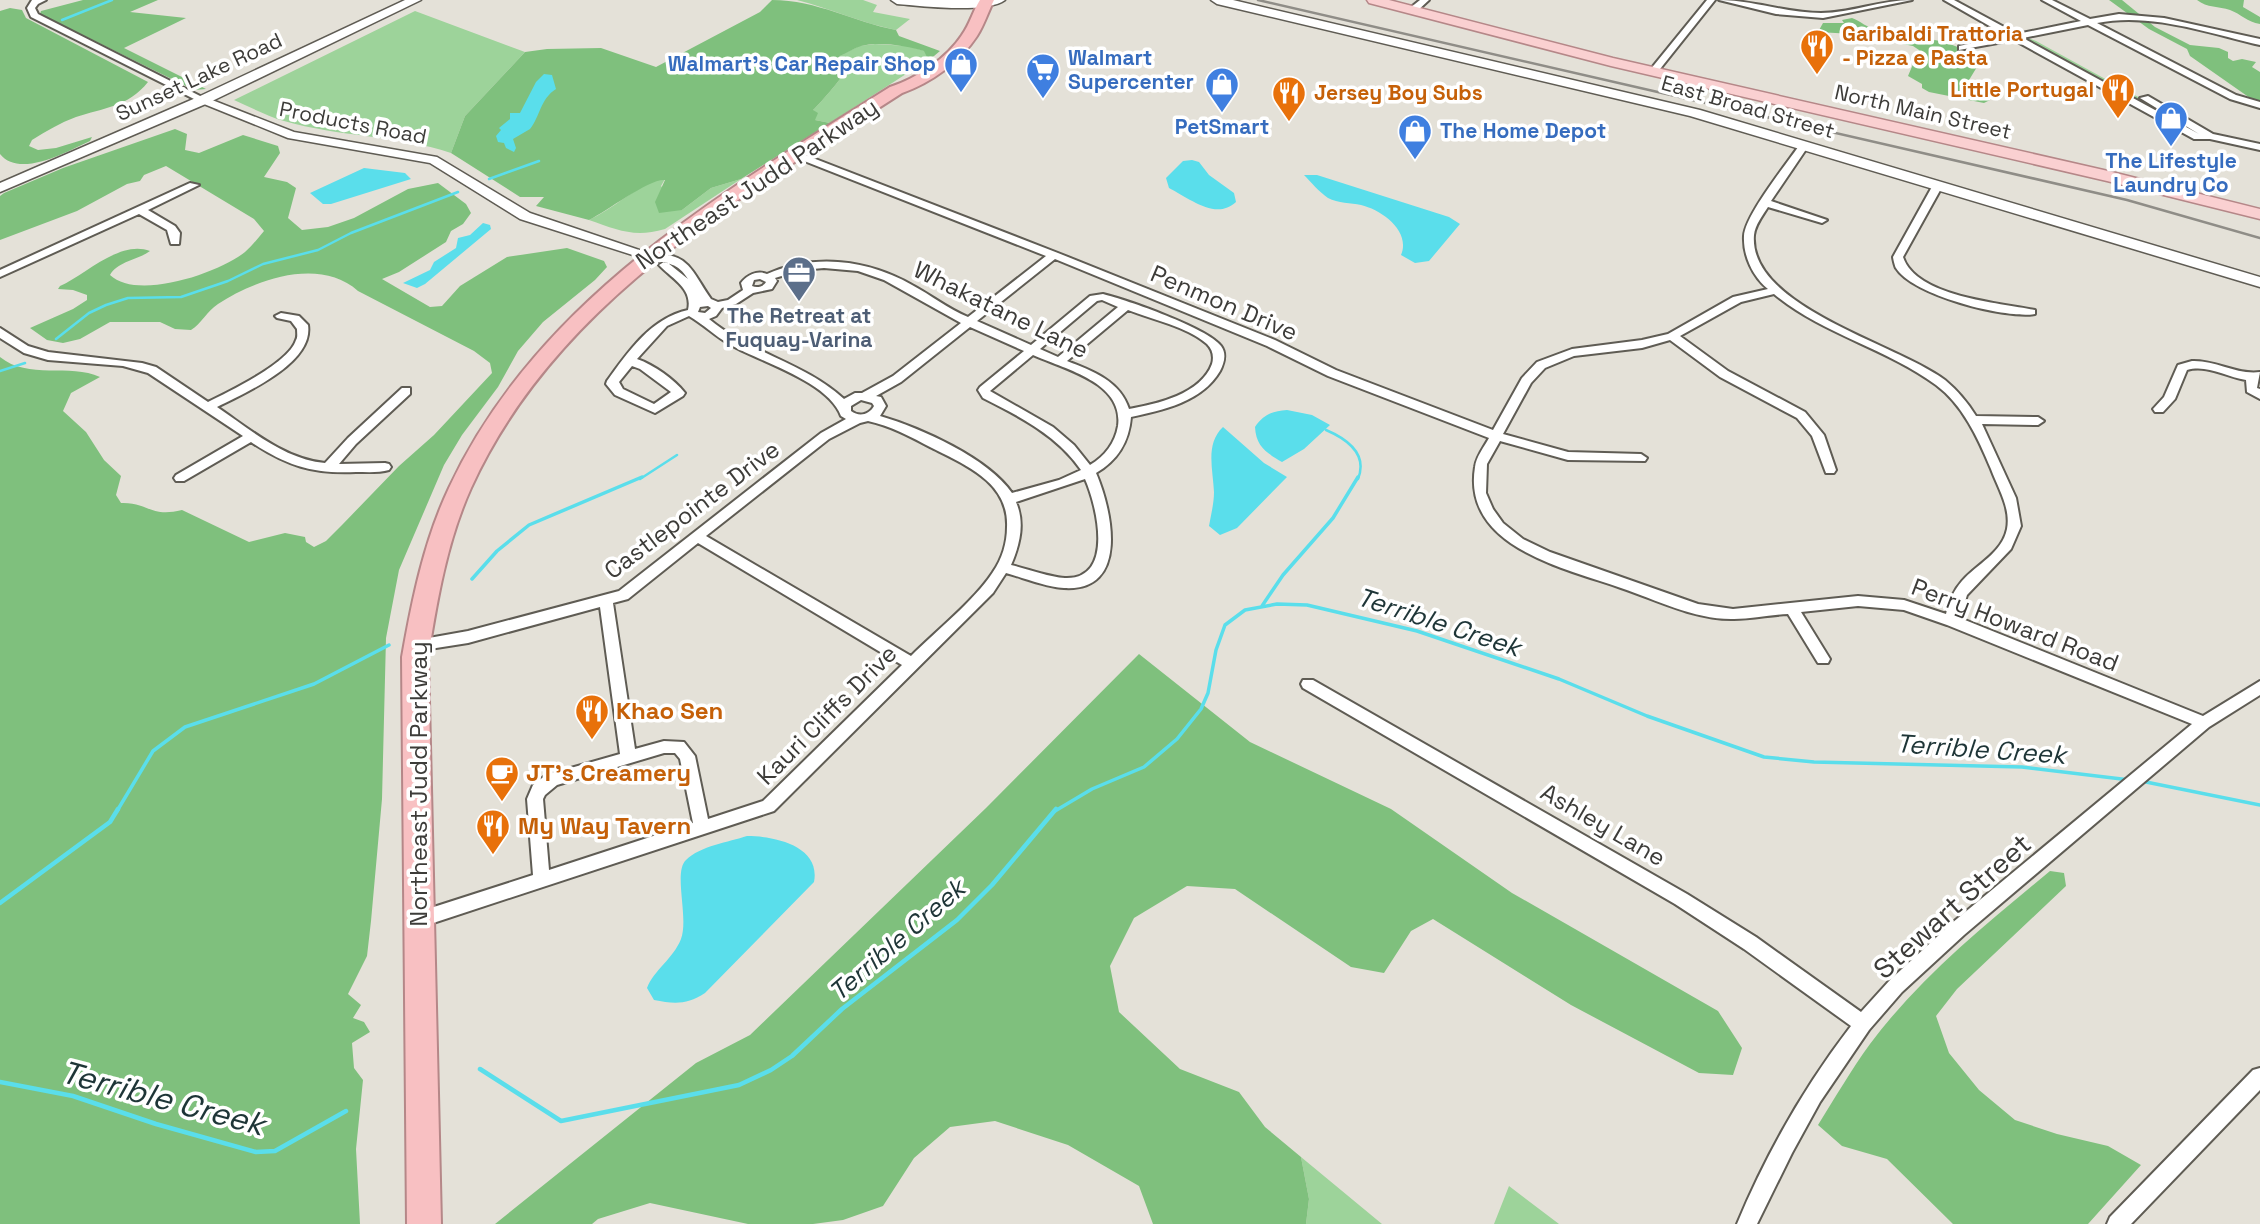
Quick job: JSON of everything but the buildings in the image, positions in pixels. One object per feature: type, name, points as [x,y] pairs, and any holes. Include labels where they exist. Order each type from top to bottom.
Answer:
[{"type":"highway","name":"Northeast Judd Parkway","points":[[424,1224],[415,657],[428,581],[460,488],[491,428],[530,373],[583,314],[681,230],[896,90],[896,85],[943,52],[984,1]]},
{"type":"main road","name":"Sunset Lake Road","points":[[0,188],[203,100],[415,0]]},
{"type":"main road","points":[[897,0],[942,4],[984,1]]},
{"type":"main road","name":"East Broad Street","points":[[1217,0],[1618,93],[1804,145],[2260,282]]},
{"type":"main road","name":"North Main Street","points":[[1374,0],[1653,72],[2108,176],[2260,214]]},
{"type":"street","name":"Products Road","points":[[42,0],[35,2],[31,8],[34,15],[203,100],[262,125],[292,135],[415,155],[440,163],[525,216],[651,257]]},
{"type":"street","points":[[1413,10],[1424,0]]},
{"type":"street","points":[[1653,72],[1711,0]]},
{"type":"street","points":[[1723,0],[1802,16],[1835,15],[1908,0]]},
{"type":"street","points":[[1867,0],[1877,6]]},
{"type":"street","points":[[1948,0],[2197,137],[2210,136]]},
{"type":"street","points":[[1966,0],[2210,136],[2260,148]]},
{"type":"street","points":[[2046,0],[2233,97],[2260,105]]},
{"type":"street","points":[[1962,48],[2119,16],[2149,18],[2260,42]]},
{"type":"street","points":[[1804,145],[1751,227],[1748,244],[1758,271],[1774,291],[1811,316],[1923,371],[1951,392],[1975,420],[2011,503],[2014,525],[2006,548],[1962,592],[1952,621]]},
{"type":"street","name":"Penmon Drive","points":[[797,155],[1054,255],[1271,343],[1332,373],[1496,436],[1568,456],[1641,457]]},
{"type":"street","points":[[0,274],[194,185]]},
{"type":"street","points":[[1938,185],[1898,257],[1900,267],[1923,285],[1988,307],[2031,312]]},
{"type":"street","points":[[1767,203],[1822,220]]},
{"type":"street","points":[[140,210],[171,228],[175,233],[175,242]]},
{"type":"street","points":[[853,414],[860,396],[897,379],[1054,255]]},
{"type":"street","points":[[651,257],[664,257],[688,269],[713,307],[712,318],[721,335]]},
{"type":"street","points":[[651,257],[684,278],[693,291],[695,311],[713,332],[822,387],[853,414],[902,427],[981,468],[996,481],[1008,499],[1061,484],[1089,472],[1116,450],[1123,437],[1125,414],[1185,397],[1210,376],[1221,356],[1212,342],[1103,297],[1094,298],[986,387],[984,392],[1044,426],[1080,459],[1089,472],[1099,493],[1104,535],[1104,553],[1096,575],[1082,583],[1073,584],[1005,568]]},
{"type":"street","name":"Whakatane Lane","points":[[713,307],[732,302],[751,290],[768,287],[772,281],[769,277],[783,271],[816,265],[857,267],[911,289],[943,311],[1104,383],[1119,398],[1125,414]]},
{"type":"street","name":"Perry Howard Road","points":[[1774,291],[1737,299],[1672,336],[1650,342],[1572,352],[1541,365],[1526,381],[1481,464],[1480,493],[1493,519],[1518,542],[1562,562],[1697,609],[1733,614],[1857,601],[1890,602],[1952,621],[2204,723]]},
{"type":"street","points":[[1059,362],[1126,306]]},
{"type":"street","points":[[630,361],[644,366],[677,390],[677,396],[655,409],[647,408],[613,388],[613,381],[630,361],[667,320],[713,307]]},
{"type":"street","points":[[208,407],[282,365],[294,354],[303,341],[303,327],[293,318],[281,316]]},
{"type":"street","points":[[0,332],[29,351],[49,356],[144,367],[158,373],[292,461],[328,468],[385,467]]},
{"type":"street","points":[[1672,336],[1724,373],[1801,415],[1818,435],[1830,471]]},
{"type":"street","points":[[2159,409],[2169,399],[2182,368],[2193,362],[2256,377],[2251,389],[2260,395]]},
{"type":"street","points":[[853,414],[879,405],[897,379]]},
{"type":"street","points":[[822,387],[860,396],[879,405],[902,427]]},
{"type":"street","points":[[328,468],[347,446],[405,391]]},
{"type":"street","name":"Castlepointe Drive","points":[[417,645],[468,637],[606,601],[631,590],[853,414]]},
{"type":"street","points":[[1975,420],[2038,421]]},
{"type":"street","points":[[180,478],[252,436]]},
{"type":"street","name":"Kauri Cliffs Drive","points":[[418,920],[768,806],[988,589],[1005,568],[1014,531],[1008,499]]},
{"type":"street","points":[[697,537],[911,663]]},
{"type":"street","points":[[606,601],[628,757]]},
{"type":"street","points":[[1793,609],[1823,659]]},
{"type":"street","name":"Ashley Lane","points":[[1308,684],[1670,892],[1750,943],[1863,1024]]},
{"type":"street","name":"Stewart Street","points":[[1747,1224],[1799,1123],[1863,1024],[1918,965],[2204,723],[2260,687]]},
{"type":"street","points":[[542,881],[535,799],[539,790],[552,780],[670,746],[684,750],[702,829]]},
{"type":"street","points":[[2117,1224],[2260,1077]]},
{"type":"green space","points":[[83,0],[158,0],[130,12],[186,18],[124,48],[206,89],[194,90],[40,14],[41,11]]},
{"type":"green space","points":[[772,0],[820,7],[896,30],[899,36],[940,51],[927,57],[924,51],[918,49],[875,44],[858,47],[840,56],[839,62],[844,73],[813,110],[818,113],[815,120],[830,123],[741,179],[711,188],[682,210],[659,213],[655,202],[665,180],[639,189],[589,220],[536,206],[544,197],[520,197],[451,153],[465,116],[525,52],[601,48],[656,67],[760,12]]},
{"type":"green space","points":[[797,0],[863,0],[877,5],[873,12],[910,19],[896,30]]},
{"type":"green space","points":[[2109,0],[2122,0],[2155,27],[2190,45],[2219,48],[2228,52],[2228,58],[2233,61],[2242,59],[2256,62],[2252,67],[2260,72],[2260,105],[2190,56],[2187,49],[2149,29]]},
{"type":"green space","points":[[2197,0],[2244,0],[2243,7],[2260,17],[2260,24],[2230,10],[2209,6]]},
{"type":"green space","points":[[10,8],[22,10],[26,18],[148,82],[124,102],[70,119],[32,140],[29,146],[38,150],[56,148],[92,137],[90,141],[69,151],[31,164],[9,161],[0,154],[0,11]]},
{"type":"green space","points":[[415,11],[525,52],[465,116],[451,153],[431,147],[284,121],[234,100]]},
{"type":"green space","points":[[1852,18],[1876,30],[1931,39],[1970,53],[1980,62],[1966,85],[1992,93],[1994,98],[1984,103],[1929,92],[1922,88],[1922,84],[1908,76],[1919,50],[1913,46],[1853,34],[1818,32],[1823,23],[1844,23],[1842,20]]},
{"type":"green space","points":[[2028,38],[2202,132],[2198,135],[2024,39]]},
{"type":"green space","points":[[859,46],[908,46],[925,51],[928,57],[934,56],[830,123],[815,120],[813,110],[844,73],[839,62],[840,56]]},
{"type":"green space","points":[[175,129],[187,134],[185,150],[199,153],[243,135],[278,146],[280,153],[264,177],[287,182],[296,188],[288,218],[302,230],[328,227],[354,218],[408,189],[438,183],[466,204],[471,213],[463,224],[451,231],[446,242],[399,272],[382,279],[430,307],[442,306],[460,286],[507,257],[567,248],[604,261],[607,267],[543,322],[518,351],[498,387],[462,435],[444,465],[399,570],[386,638],[382,799],[367,956],[348,994],[361,1005],[353,1018],[364,1022],[370,1032],[352,1043],[354,1068],[363,1080],[356,1149],[360,1224],[0,1224],[0,357],[23,368],[76,371],[100,377],[71,393],[63,411],[86,432],[104,460],[121,476],[116,495],[121,503],[163,512],[182,510],[249,542],[285,533],[305,537],[306,542],[314,547],[326,541],[399,466],[434,435],[492,373],[490,363],[474,351],[343,281],[325,275],[288,275],[251,287],[218,304],[191,330],[175,329],[160,322],[110,322],[80,339],[63,343],[47,340],[30,328],[87,300],[87,295],[58,289],[115,254],[127,250],[150,251],[118,267],[110,275],[122,282],[158,285],[198,275],[233,260],[248,250],[264,231],[254,219],[166,166],[77,211],[0,240],[0,196],[4,193],[63,168]]},
{"type":"green space","points":[[658,179],[665,179],[661,186],[682,210],[711,188],[741,179],[665,229],[654,232],[618,230],[589,220]]},
{"type":"green space","points":[[1139,654],[1250,742],[1391,809],[1512,893],[1718,1011],[1742,1048],[1733,1075],[1699,1073],[1571,1005],[1433,919],[1411,931],[1384,973],[1351,967],[1235,889],[1187,886],[1134,918],[1110,966],[1119,1012],[1180,1069],[1239,1092],[1265,1127],[1301,1157],[1309,1199],[1306,1224],[1153,1224],[1139,1186],[1068,1145],[995,1121],[950,1127],[914,1158],[883,1206],[843,1220],[813,1224],[748,1224],[650,1203],[598,1219],[592,1224],[495,1224],[696,1063],[750,1035],[986,808]]},
{"type":"green space","points":[[2050,871],[2064,873],[2066,886],[1957,989],[1936,1016],[1949,1053],[1979,1090],[2015,1120],[2057,1134],[2108,1146],[2141,1165],[2088,1224],[1953,1224],[1887,1159],[1842,1146],[1818,1125],[1870,1044],[1910,996],[1955,952]]},
{"type":"green space","points":[[1301,1157],[1382,1224],[1306,1224],[1309,1199]]},
{"type":"green space","points":[[1509,1186],[1559,1224],[1494,1224]]},
{"type":"water","points":[[544,74],[552,75],[556,89],[543,103],[530,129],[513,139],[516,148],[514,152],[506,148],[504,143],[498,142],[496,136],[501,130],[499,128],[510,119],[510,113],[520,113],[536,82]]},
{"type":"water","points":[[1183,161],[1199,162],[1209,175],[1234,193],[1236,202],[1228,207],[1211,209],[1169,188],[1166,178]]},
{"type":"water","points":[[364,168],[405,173],[411,179],[331,204],[323,204],[310,193]]},
{"type":"water","points":[[1304,175],[1317,175],[1449,217],[1460,224],[1429,261],[1415,263],[1401,255],[1402,238],[1386,217],[1361,205],[1328,198]]},
{"type":"water","points":[[483,223],[490,225],[491,229],[425,284],[417,288],[403,283],[430,270],[434,262],[456,248],[458,238],[470,235]]},
{"type":"water","points":[[1287,410],[1312,415],[1330,425],[1304,449],[1282,462],[1260,444],[1255,427],[1268,414]]},
{"type":"water","points":[[1223,427],[1264,463],[1287,477],[1237,528],[1220,535],[1209,526],[1214,496],[1212,449],[1217,434]]},
{"type":"water","points":[[747,836],[782,841],[803,852],[814,870],[814,882],[705,993],[692,1000],[680,1002],[654,1000],[647,988],[678,946],[683,930],[682,866],[699,851]]},
{"type":"waterway","points":[[62,20],[112,0]]},
{"type":"waterway","points":[[489,179],[539,161]]},
{"type":"waterway","points":[[56,339],[89,313],[106,305],[128,298],[181,297],[228,281],[263,264],[318,250],[351,233],[458,192]]},
{"type":"waterway","points":[[0,371],[25,363]]},
{"type":"waterway","points":[[1326,430],[1354,448],[1360,462],[1358,479]]},
{"type":"waterway","points":[[640,479],[677,455]]},
{"type":"waterway","points":[[472,579],[497,551],[529,525],[642,477]]},
{"type":"waterway","points":[[1262,606],[1283,575],[1333,518],[1358,477]]},
{"type":"waterway","name":"Terrible Creek","points":[[1055,811],[1092,789],[1144,767],[1177,739],[1201,709],[1208,693],[1216,650],[1225,625],[1245,610],[1277,604],[1307,605],[1417,631],[1559,679],[1647,716],[1764,757],[1814,762],[2022,767],[2130,780]]},
{"type":"waterway","points":[[117,811],[153,751],[185,727],[314,684],[389,645]]},
{"type":"waterway","name":"Terrible Creek","points":[[2141,781],[2260,805]]},
{"type":"waterway","points":[[0,903],[110,822],[118,809]]},
{"type":"waterway","name":"Terrible Creek","points":[[480,1069],[561,1121],[739,1085],[771,1070],[792,1056],[842,1009],[957,920],[992,885],[1056,809]]},
{"type":"waterway","name":"Terrible Creek","points":[[0,1082],[73,1096],[156,1124],[256,1152],[275,1151],[346,1111]]},
{"type":"railway","points":[[1258,0],[2127,200],[2260,238]]},
{"type":"place","name":"Garibaldi Trattoria - Pizza e Pasta","points":[[1817,76]]},
{"type":"place","name":"Walmart's Car Repair Shop","points":[[961,94]]},
{"type":"place","name":"Walmart Supercenter","points":[[1043,100]]},
{"type":"place","name":"PetSmart","points":[[1222,114]]},
{"type":"place","name":"Little Portugal","points":[[2118,120]]},
{"type":"place","name":"Jersey Boy Subs","points":[[1289,123]]},
{"type":"place","name":"The Lifestyle Laundry Co","points":[[2171,148]]},
{"type":"place","name":"The Home Depot","points":[[1415,161]]},
{"type":"place","name":"The Retreat at Fuquay-Varina","points":[[799,303]]},
{"type":"place","name":"Khao Sen","points":[[592,741]]},
{"type":"place","name":"JT's Creamery","points":[[502,803]]},
{"type":"place","name":"My Way Tavern","points":[[493,856]]}]
